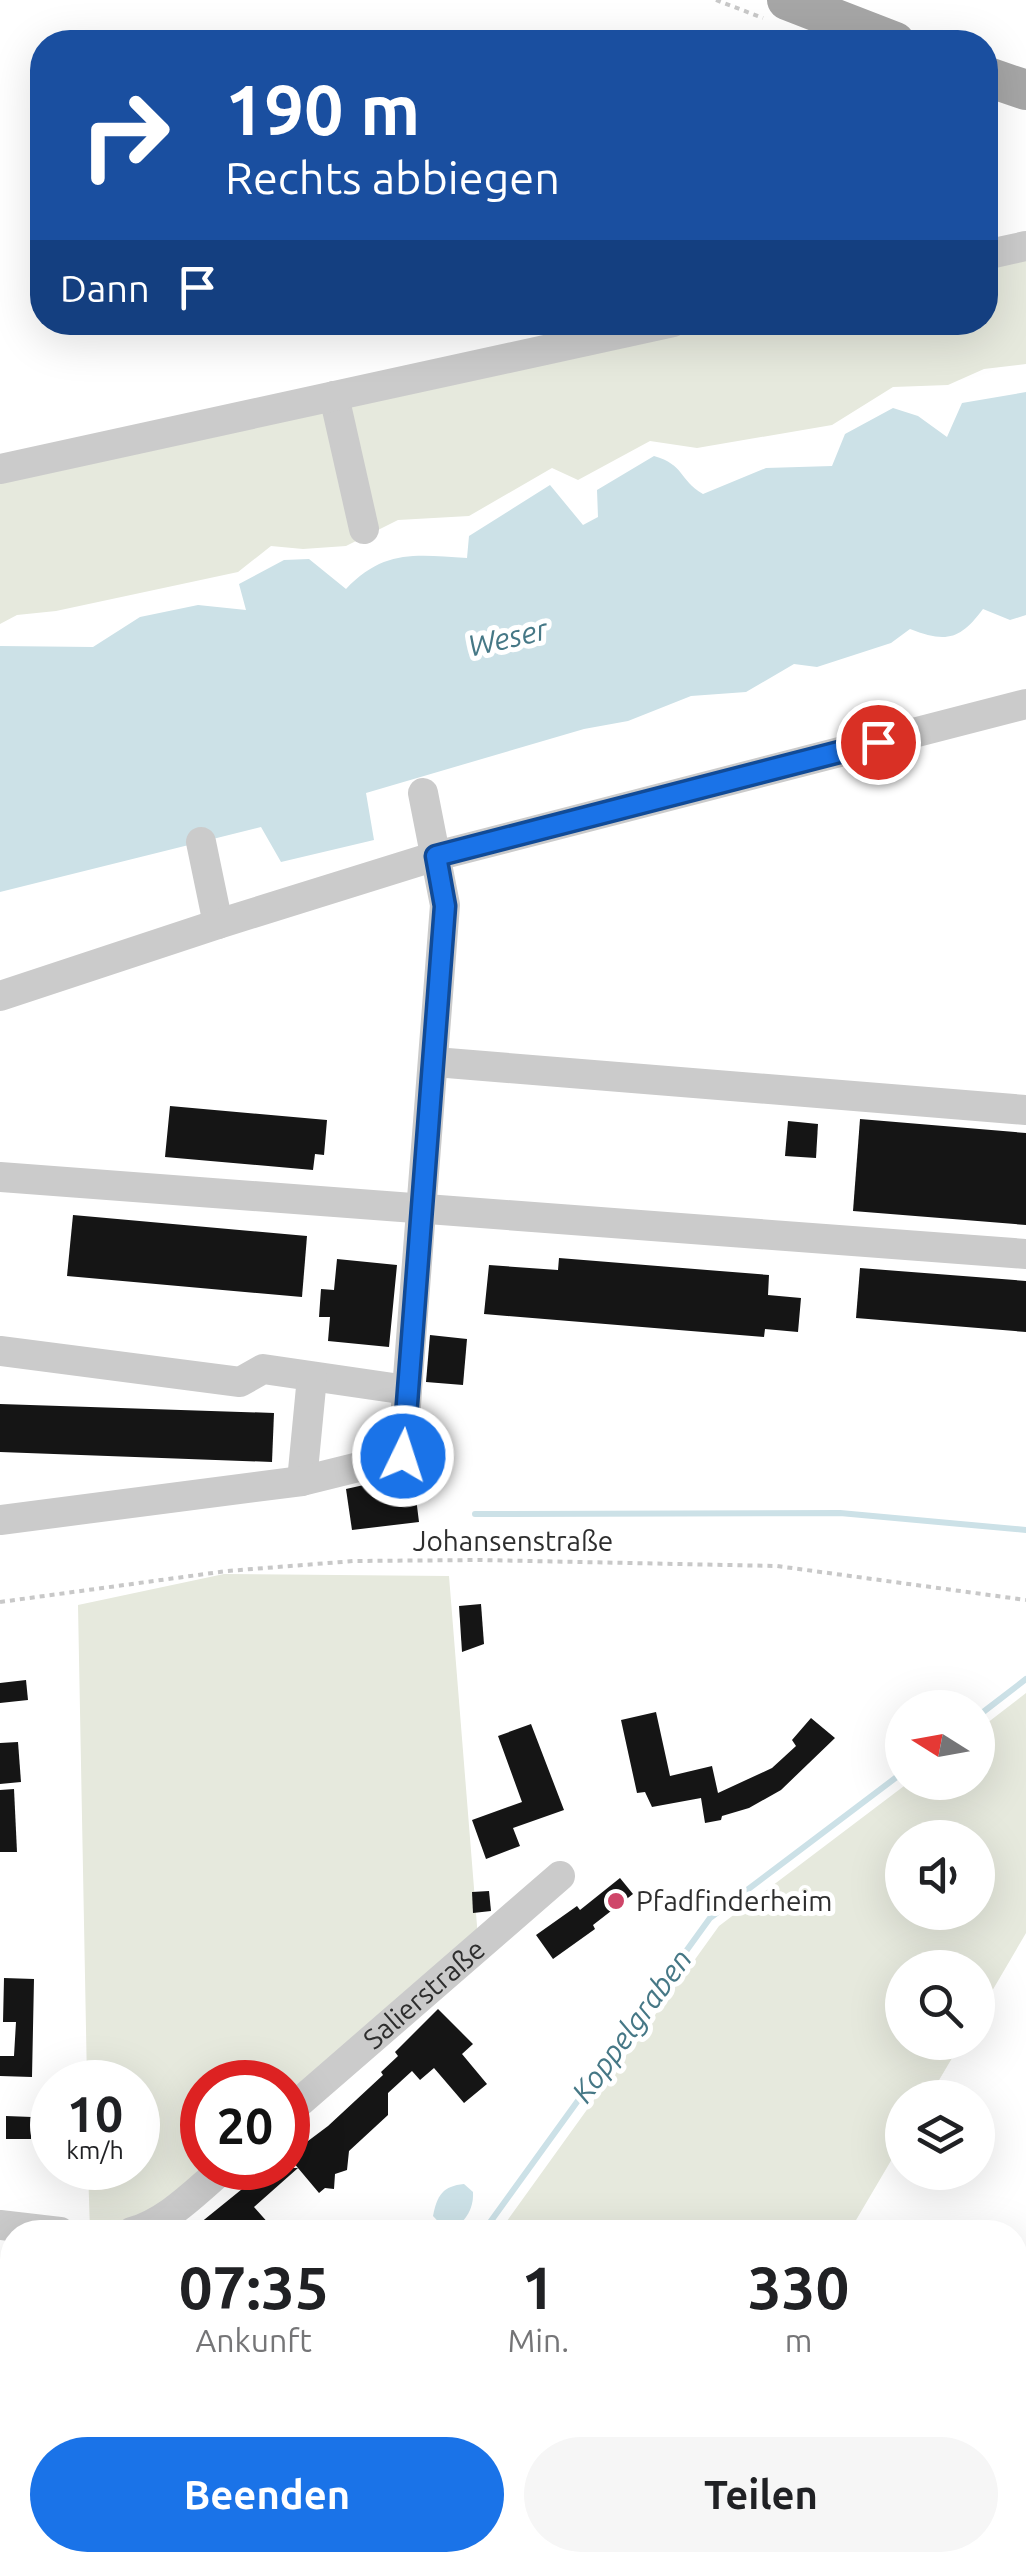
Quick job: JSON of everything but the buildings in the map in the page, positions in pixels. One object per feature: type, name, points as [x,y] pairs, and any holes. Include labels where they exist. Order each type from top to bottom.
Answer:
[{"type":"main road","points":[[787,0],[864,30]]},
{"type":"main road","points":[[998,80],[1026,90]]},
{"type":"street","points":[[998,252],[1026,246]]},
{"type":"street","points":[[0,468],[613,335]]},
{"type":"street","points":[[334,396],[364,530]]},
{"type":"street","points":[[0,996],[436,856],[1026,704]]},
{"type":"street","points":[[0,1520],[302,1481],[403,1456],[445,906],[422,793]]},
{"type":"street","points":[[200,842],[218,924]]},
{"type":"street","points":[[436,1062],[1026,1110]]},
{"type":"street","points":[[0,1177],[1026,1254]]},
{"type":"street","points":[[0,1352],[240,1382],[263,1369],[408,1390]]},
{"type":"street","points":[[302,1481],[312,1377]]},
{"type":"street","name":"Salierstraße","points":[[310,2093],[560,1876]]},
{"type":"street","points":[[162,2220],[199,2190]]},
{"type":"path","name":"Johansenstraße","points":[[0,1602],[227,1570],[354,1561],[481,1560],[777,1566],[1026,1600]]},
{"type":"shaded area","points":[[1026,254],[1026,364],[984,369],[948,385],[893,387],[832,425],[697,448],[650,441],[578,480],[552,468],[469,516],[398,520],[346,546],[271,546],[238,572],[56,611],[17,615],[0,624],[0,477],[655,335],[998,335],[998,260]]},
{"type":"shaded area","points":[[224,1574],[449,1576],[478,1938],[310,2083],[310,2060],[180,2060],[180,2190],[137,2220],[90,2220],[89,2190],[160,2190],[160,2060],[87,2060],[78,1605]]},
{"type":"shaded area","points":[[1026,1693],[1026,1933],[995,1986],[995,1950],[885,1950],[885,2060],[951,2060],[939,2080],[885,2080],[885,2171],[856,2220],[508,2220],[719,1926],[886,1800],[995,1800],[995,1717]]},
{"type":"water","name":"Weser","points":[[1026,392],[1026,615],[1010,620],[983,609],[967,627],[951,636],[933,636],[910,629],[891,643],[817,667],[794,664],[746,692],[691,696],[628,721],[584,729],[366,793],[374,840],[281,862],[261,827],[0,892],[0,646],[93,647],[140,617],[198,605],[246,610],[239,584],[284,560],[309,559],[346,589],[374,567],[402,557],[467,558],[469,536],[550,485],[583,525],[598,517],[597,490],[654,456],[677,468],[703,494],[766,468],[832,466],[845,434],[893,408],[918,416],[947,437],[962,403]]},
{"type":"water","points":[[464,2184],[473,2192],[470,2210],[464,2220],[437,2220],[433,2216],[437,2202],[451,2187]]},
{"type":"waterway","name":"Koppelgraben","points":[[475,1514],[840,1513],[1026,1530]]},
{"type":"waterway","name":"Koppelgraben","points":[[995,1703],[1026,1679]]},
{"type":"waterway","name":"Koppelgraben","points":[[492,2220],[710,1918],[885,1786]]},
{"type":"place","name":"Pfadfinderheim","points":[[616,1901]]},
{"type":"route","points":[[403,1456],[445,906],[436,856],[878,742]]}]
